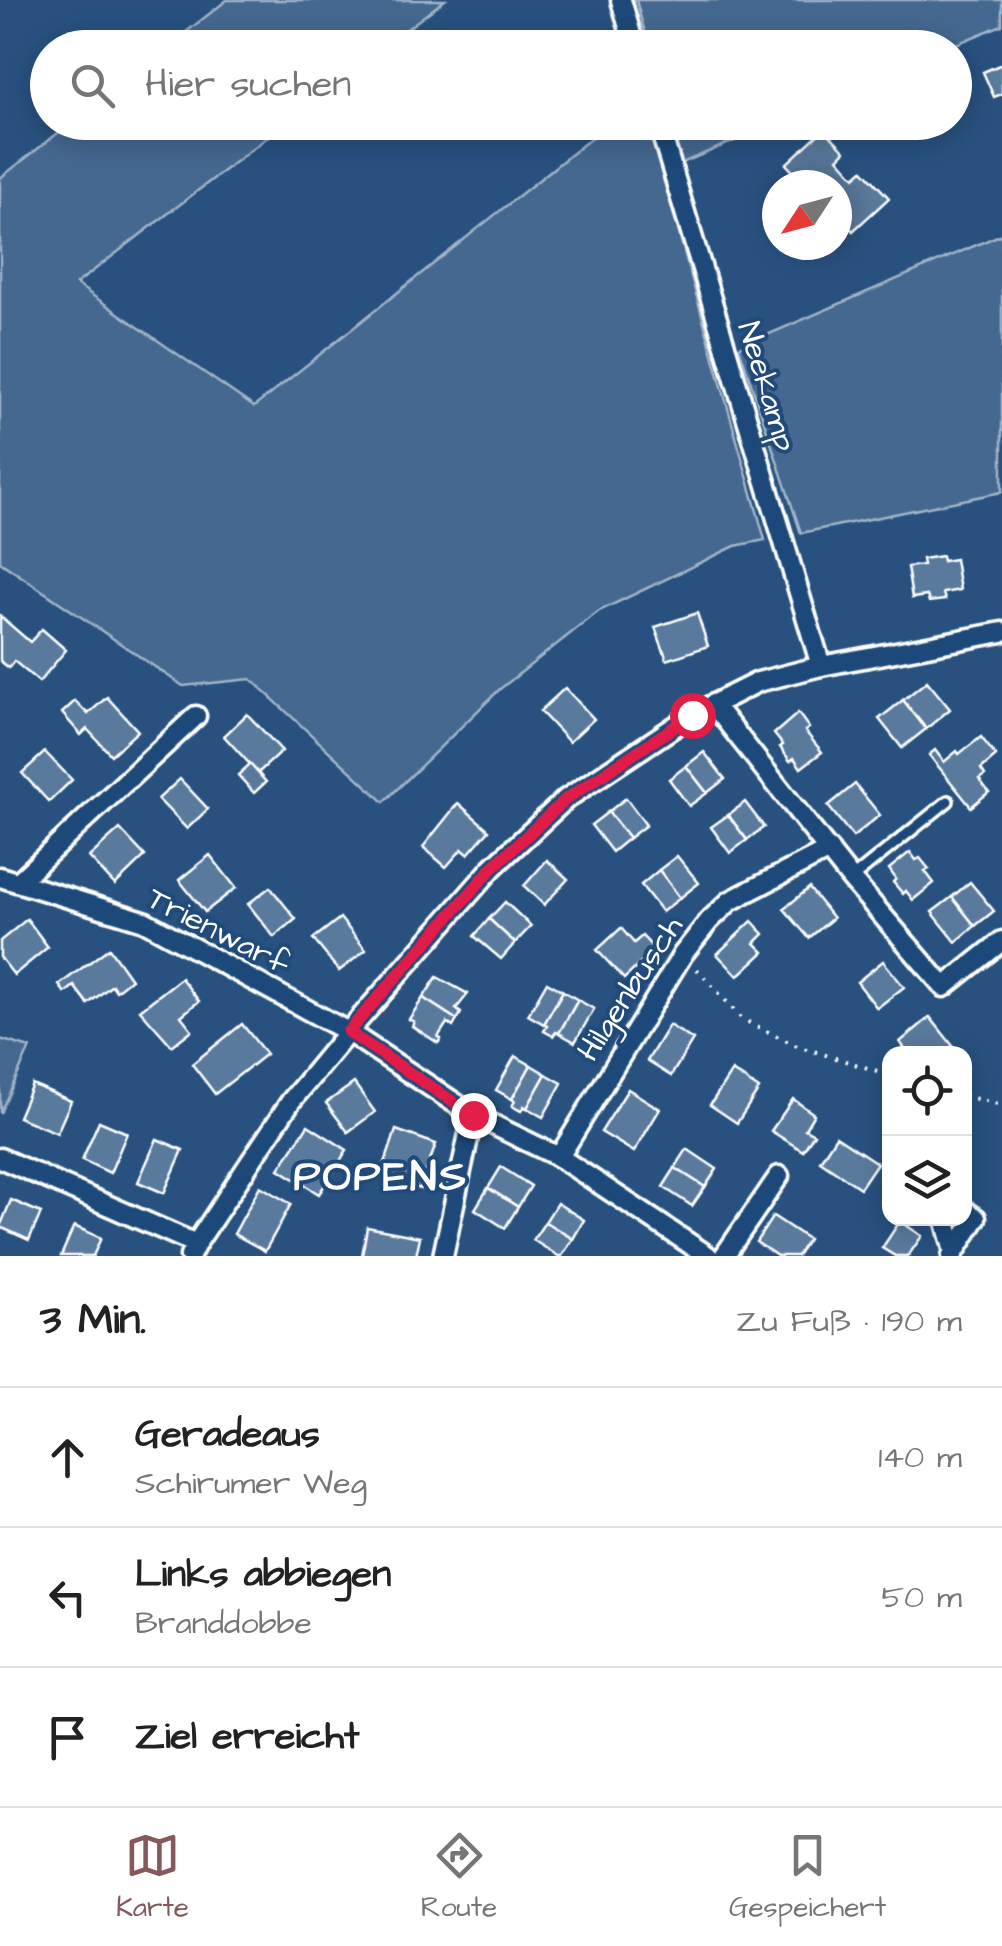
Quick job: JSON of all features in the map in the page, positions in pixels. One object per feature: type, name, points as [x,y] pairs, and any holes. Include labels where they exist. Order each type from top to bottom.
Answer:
[{"type":"street","points":[[621,0],[630,30]]},
{"type":"street","name":"Neekamp","points":[[663,140],[820,666]]},
{"type":"street","points":[[0,1158],[193,1250],[291,1100],[492,868],[566,799],[692,715],[758,682],[820,666],[1002,632]]},
{"type":"street","points":[[713,704],[828,850],[944,987],[1002,941]]},
{"type":"street","points":[[9,879],[196,716]]},
{"type":"street","name":"Hilgenbusch","points":[[559,1156],[683,954],[709,921],[730,901],[828,850]]},
{"type":"street","name":"Trienwarf","points":[[9,879],[144,921],[348,1032],[473,1115],[559,1156],[708,1256]]},
{"type":"street","points":[[444,1256],[473,1115]]},
{"type":"street","points":[[724,1256],[780,1176]]},
{"type":"street","points":[[947,1226],[953,1254]]},
{"type":"street","points":[[953,1254],[971,1226]]},
{"type":"lane","points":[[852,879],[948,801]]},
{"type":"path","points":[[683,954],[742,1019],[797,1046],[882,1073]]},
{"type":"path","points":[[972,1098],[1002,1105]]},
{"type":"shaded area","points":[[227,0],[445,0],[405,30],[189,30]]},
{"type":"shaded area","points":[[636,0],[1002,0],[1002,25],[972,37],[972,30],[644,30]]},
{"type":"shaded area","points":[[49,140],[264,140],[76,284],[254,407],[589,140],[653,140],[765,540],[735,546],[599,611],[500,689],[384,802],[251,679],[183,686],[0,562],[0,178]]},
{"type":"shaded area","points":[[676,140],[737,140],[682,163]]},
{"type":"shaded area","points":[[1002,234],[1002,492],[801,533],[739,347]]},
{"type":"shaded area","points":[[0,1039],[30,1048],[0,1113]]},
{"type":"building","points":[[1002,64],[1002,94],[994,97],[983,72]]},
{"type":"building","points":[[812,140],[834,140],[845,151],[838,158],[849,170],[792,170],[786,164]]},
{"type":"building","points":[[863,170],[889,198],[853,231],[852,174],[855,177]]},
{"type":"building","points":[[942,556],[943,561],[955,559],[960,590],[943,593],[945,600],[912,598],[907,567],[923,565],[922,559]]},
{"type":"building","points":[[697,613],[708,646],[667,660],[655,627]]},
{"type":"building","points":[[0,616],[30,642],[42,629],[66,650],[39,682],[14,661],[9,668],[0,661]]},
{"type":"building","points":[[927,681],[950,709],[926,729],[903,700]]},
{"type":"building","points":[[565,688],[594,719],[569,742],[540,711]]},
{"type":"building","points":[[107,697],[138,731],[111,755],[87,729],[81,735],[62,713],[75,701],[88,714]]},
{"type":"building","points":[[903,700],[926,729],[902,748],[879,719]]},
{"type":"building","points":[[798,713],[809,728],[805,731],[822,752],[801,768],[794,758],[790,761],[774,734]]},
{"type":"building","points":[[247,714],[282,751],[258,773],[224,736]]},
{"type":"building","points":[[981,737],[996,756],[981,769],[985,775],[979,779],[989,792],[971,807],[929,755],[935,750],[944,762]]},
{"type":"building","points":[[45,752],[72,780],[49,802],[22,773]]},
{"type":"building","points":[[704,752],[725,779],[707,793],[686,766]]},
{"type":"building","points":[[250,764],[266,782],[254,793],[238,775]]},
{"type":"building","points":[[686,766],[707,793],[689,806],[669,779]]},
{"type":"building","points":[[180,779],[208,809],[187,829],[158,799]]},
{"type":"building","points":[[855,784],[880,815],[853,837],[828,806]]},
{"type":"building","points":[[626,798],[646,825],[629,838],[608,812]]},
{"type":"building","points":[[745,802],[764,827],[747,840],[728,815]]},
{"type":"building","points":[[458,803],[489,830],[468,854],[462,849],[446,867],[423,847]]},
{"type":"building","points":[[608,812],[629,838],[612,852],[591,825]]},
{"type":"building","points":[[728,815],[747,840],[730,853],[711,827]]},
{"type":"building","points":[[120,829],[145,856],[115,885],[89,857]]},
{"type":"building","points":[[910,852],[929,869],[925,871],[934,883],[913,900],[893,882],[896,879],[889,869]]},
{"type":"building","points":[[210,855],[236,888],[205,912],[179,880]]},
{"type":"building","points":[[677,856],[699,883],[680,898],[659,870]]},
{"type":"building","points":[[547,860],[568,879],[544,905],[524,886]]},
{"type":"building","points":[[659,870],[680,898],[662,912],[641,885]]},
{"type":"building","points":[[970,882],[994,911],[975,926],[952,897]]},
{"type":"building","points":[[270,887],[296,919],[274,937],[248,904]]},
{"type":"building","points":[[809,888],[833,918],[809,938],[784,909]]},
{"type":"building","points":[[952,897],[975,926],[956,942],[932,912]]},
{"type":"building","points":[[505,902],[531,926],[515,943],[489,919]]},
{"type":"building","points":[[340,918],[366,950],[339,971],[313,939]]},
{"type":"building","points":[[27,919],[48,947],[14,975],[0,957],[0,941]]},
{"type":"building","points":[[489,919],[515,943],[501,959],[474,936]]},
{"type":"building","points":[[752,921],[764,934],[755,943],[764,952],[738,976],[717,954]]},
{"type":"building","points":[[621,928],[634,943],[642,936],[655,950],[624,979],[597,950]]},
{"type":"building","points":[[109,948],[131,979],[116,991],[112,985],[88,1004],[74,986],[65,993],[59,985]]},
{"type":"building","points":[[883,961],[904,987],[877,1008],[857,982]]},
{"type":"building","points":[[437,977],[468,994],[456,1009],[461,1013],[457,1020],[423,998]]},
{"type":"building","points":[[181,978],[199,1001],[181,1016],[192,1030],[172,1046],[140,1010]]},
{"type":"building","points":[[547,982],[563,991],[544,1024],[528,1015]]},
{"type":"building","points":[[563,991],[578,1000],[559,1033],[553,1036],[544,1031],[544,1024]]},
{"type":"building","points":[[423,998],[457,1020],[453,1027],[447,1023],[438,1043],[412,1026],[414,1022],[409,1019]]},
{"type":"building","points":[[578,1000],[594,1009],[575,1042],[559,1033]]},
{"type":"building","points":[[930,1017],[953,1046],[903,1046],[900,1042]]},
{"type":"building","points":[[242,1024],[266,1054],[215,1094],[192,1064]]},
{"type":"building","points":[[669,1025],[693,1040],[671,1076],[647,1061]]},
{"type":"building","points":[[515,1056],[531,1065],[512,1099],[496,1090]]},
{"type":"building","points":[[531,1065],[546,1074],[527,1108],[524,1106],[521,1111],[512,1106],[512,1099]]},
{"type":"building","points":[[732,1071],[759,1089],[737,1123],[710,1105]]},
{"type":"building","points":[[546,1074],[562,1083],[543,1117],[527,1108]]},
{"type":"building","points":[[354,1083],[375,1112],[348,1132],[326,1103]]},
{"type":"building","points":[[32,1084],[71,1101],[57,1133],[18,1117]]},
{"type":"building","points":[[628,1089],[660,1109],[634,1152],[601,1132]]},
{"type":"building","points":[[793,1099],[814,1114],[805,1129],[814,1134],[803,1151],[771,1131]]},
{"type":"building","points":[[99,1121],[127,1133],[110,1173],[82,1160]]},
{"type":"building","points":[[308,1125],[347,1150],[319,1194],[279,1169]]},
{"type":"building","points":[[396,1130],[436,1144],[420,1189],[381,1175]]},
{"type":"building","points":[[836,1136],[877,1163],[860,1188],[820,1161]]},
{"type":"building","points":[[157,1139],[183,1150],[164,1193],[138,1182]]},
{"type":"building","points":[[687,1149],[717,1169],[705,1187],[675,1168]]},
{"type":"building","points":[[501,1167],[531,1186],[518,1207],[488,1188]]},
{"type":"building","points":[[675,1168],[705,1187],[692,1206],[663,1187]]},
{"type":"building","points":[[260,1186],[291,1204],[265,1251],[234,1234]]},
{"type":"building","points":[[488,1188],[518,1207],[505,1228],[475,1209]]},
{"type":"building","points":[[11,1200],[41,1213],[29,1240],[0,1227]]},
{"type":"building","points":[[557,1203],[584,1220],[573,1239],[545,1222]]},
{"type":"building","points":[[773,1216],[808,1239],[797,1256],[777,1256],[756,1242]]},
{"type":"building","points":[[545,1222],[573,1239],[562,1256],[533,1240]]},
{"type":"building","points":[[74,1226],[101,1238],[93,1256],[61,1256]]},
{"type":"building","points":[[897,1226],[907,1226],[922,1236],[908,1256],[895,1256],[882,1248]]},
{"type":"building","points":[[367,1227],[420,1237],[416,1256],[362,1256]]},
{"type":"district","name":"POPENS","points":[[381,1175]]},
{"type":"route","points":[[473,1115],[348,1032],[492,868],[566,799],[692,715]]}]
